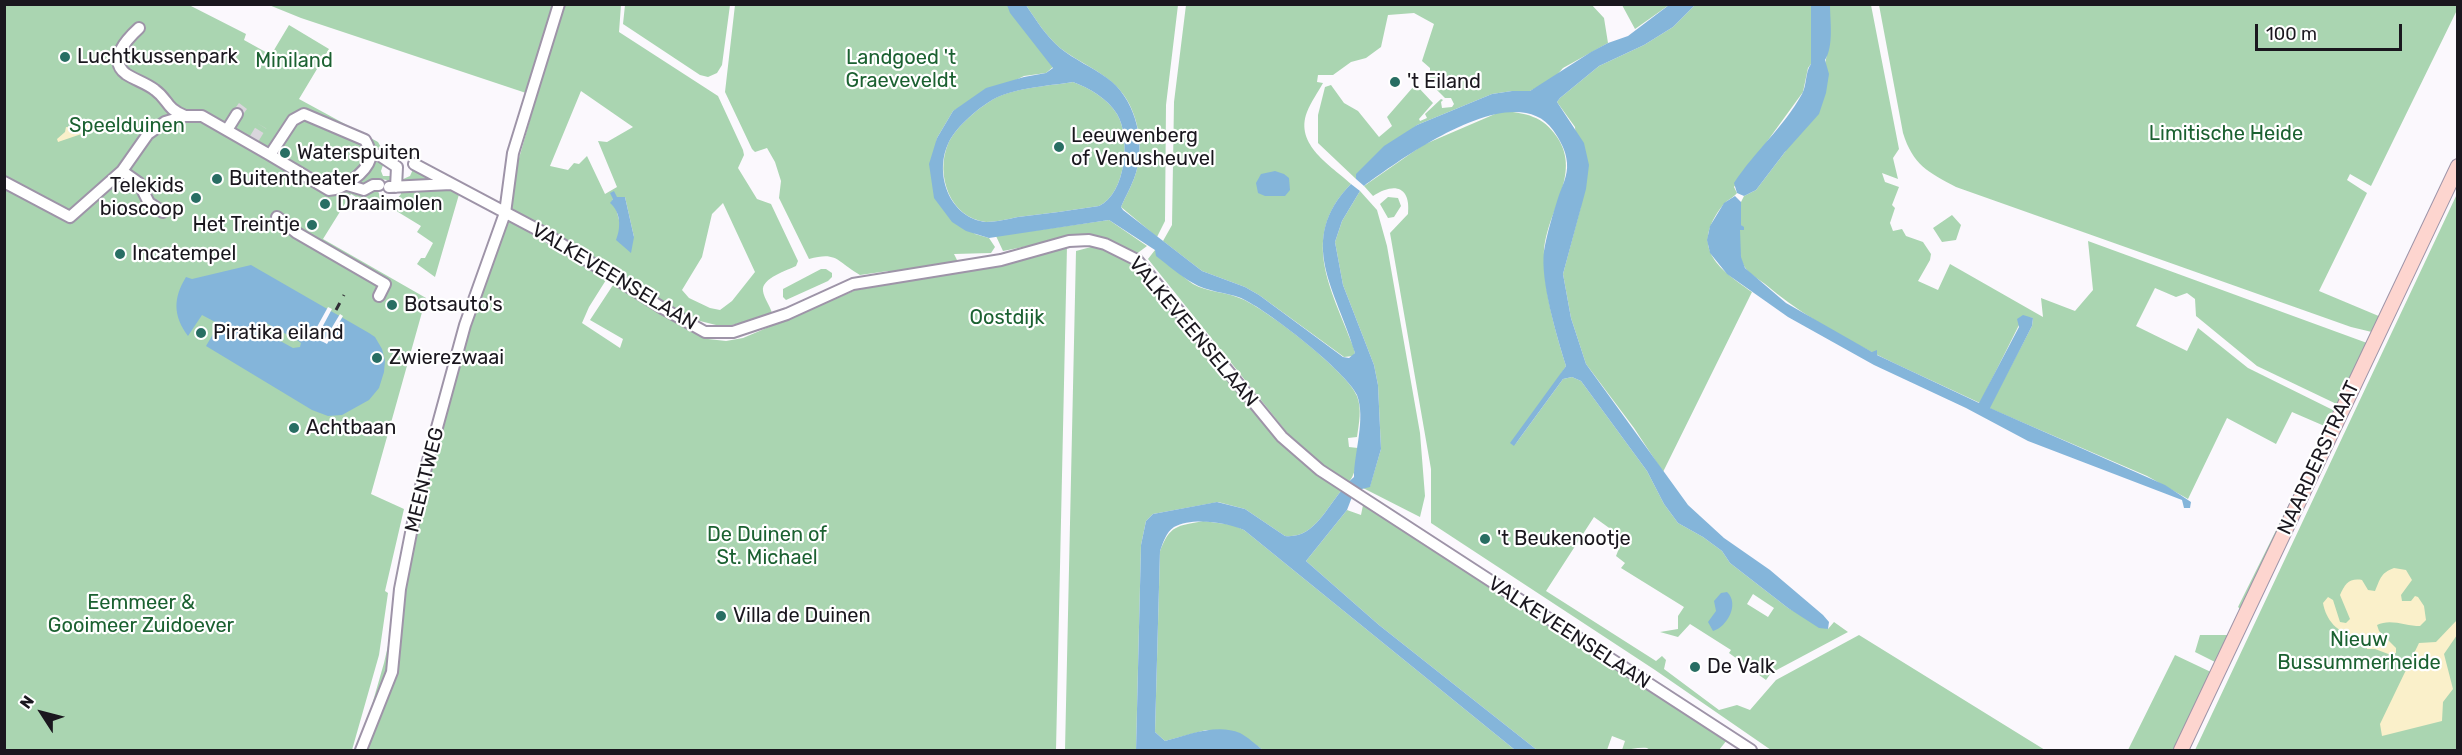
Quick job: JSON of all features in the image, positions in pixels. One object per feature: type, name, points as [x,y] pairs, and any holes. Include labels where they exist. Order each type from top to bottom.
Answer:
[{"type":"street","name":"MEENTWEG","points":[[361,750],[392,672],[400,589],[418,497],[465,325],[505,213],[513,153],[559,4]]},
{"type":"street","points":[[139,28],[126,40],[119,53],[118,63],[124,73],[152,87],[160,94],[167,106],[185,116]]},
{"type":"street","points":[[227,130],[237,114]]},
{"type":"street","points":[[4,182],[70,217],[122,171],[147,134],[165,122],[185,116],[202,116],[329,190],[338,190],[360,173],[370,155],[365,140],[304,114],[293,120],[270,155]]},
{"type":"street","points":[[370,155],[379,155],[397,167],[388,186]]},
{"type":"street","name":"VALKEVEENSELAAN","points":[[414,164],[544,233],[664,309],[705,332],[734,332],[787,314],[853,284],[1001,260],[1069,241],[1089,240],[1105,244],[1137,260],[1282,438],[1336,482],[1751,750]]},
{"type":"street","name":"NAARDERSTRAAT","points":[[2181,750],[2457,166]]},
{"type":"street","points":[[122,171],[139,183],[149,203],[163,212]]},
{"type":"street","points":[[344,184],[364,190],[373,185],[451,184]]},
{"type":"street","points":[[277,217],[312,243],[385,284],[379,296]]},
{"type":"green space","points":[[1591,4],[1604,18],[1608,43],[1563,68],[1554,78],[1530,91],[1492,94],[1417,125],[1357,174],[1356,179],[1318,143],[1318,115],[1325,87],[1331,85],[1344,103],[1358,111],[1379,137],[1392,126],[1387,117],[1414,86],[1417,86],[1433,103],[1419,119],[1420,121],[1427,118],[1425,114],[1441,99],[1443,100],[1442,108],[1452,107],[1454,104],[1451,98],[1445,98],[1430,83],[1430,68],[1422,61],[1434,24],[1414,13],[1388,15],[1381,47],[1366,58],[1351,62],[1333,75],[1318,75],[1317,82],[1323,83],[1307,112],[1304,124],[1310,145],[1317,154],[1351,184],[1335,204],[1326,224],[1323,243],[1324,263],[1329,283],[1353,346],[1355,353],[1353,356],[1344,357],[1259,295],[1245,287],[1202,271],[1163,241],[1172,225],[1174,102],[1186,5]]},
{"type":"green space","points":[[4,5],[189,5],[246,34],[244,40],[271,55],[289,25],[329,49],[299,99],[378,142],[386,156],[381,171],[383,176],[391,176],[393,183],[389,184],[387,180],[380,179],[378,191],[382,202],[370,205],[351,194],[323,239],[426,298],[371,494],[404,509],[385,591],[388,593],[379,655],[352,750],[5,750]]},
{"type":"green space","points":[[269,5],[553,5],[539,59],[526,93],[301,18]]},
{"type":"green space","points":[[563,5],[621,5],[619,32],[718,96],[743,150],[744,155],[738,168],[757,199],[771,204],[798,261],[796,266],[770,278],[764,286],[763,291],[772,313],[724,327],[700,321],[670,306],[505,207]],"holes":[[[581,91],[633,127],[607,142],[598,141],[617,187],[605,194],[587,156],[579,164],[574,163],[568,170],[550,166]],[[625,197],[634,237],[621,228],[616,208],[611,203],[613,199]],[[723,203],[755,272],[732,301],[720,310],[689,298],[682,290],[702,257],[712,214]]]},
{"type":"green space","points":[[625,5],[730,5],[722,65],[717,73],[708,77],[700,75],[623,24]]},
{"type":"green space","name":"De Duinen of St. Michael","points":[[735,5],[1011,5],[1053,67],[1046,73],[1024,76],[953,111],[937,138],[932,181],[975,234],[989,238],[995,247],[991,253],[954,254],[962,270],[1067,246],[1056,750],[359,750],[384,663],[431,459],[470,315],[504,217],[606,280],[582,323],[620,348],[623,339],[590,320],[613,285],[693,332],[708,339],[726,341],[743,338],[856,290],[899,283],[888,271],[860,275],[832,257],[809,259],[779,198],[781,181],[775,162],[767,148],[755,152],[752,149],[725,92]]},
{"type":"green space","points":[[1026,5],[1178,5],[1166,105],[1165,221],[1157,237],[1121,207],[1134,179],[1140,148],[1137,126],[1130,105],[1111,81],[1060,48]]},
{"type":"green space","points":[[1622,5],[1669,5],[1635,29]]},
{"type":"green space","points":[[1695,5],[1811,5],[1811,64],[1803,92],[1734,187],[1737,193],[1723,205],[1713,220],[1708,244],[1712,255],[1718,265],[1752,292],[1663,472],[1634,428],[1586,364],[1571,318],[1563,274],[1581,206],[1575,127],[1557,102],[1599,66],[1644,45],[1673,27]]},
{"type":"green space","points":[[1830,5],[1871,5],[1899,149],[1893,158],[1898,179],[1882,173],[1885,182],[1899,187],[1892,205],[1895,208],[1890,223],[1893,231],[1902,229],[1906,236],[1923,242],[1931,254],[1918,281],[1938,290],[1950,264],[2043,317],[2041,298],[2075,311],[2093,290],[2088,241],[2378,347],[2347,409],[2257,366],[2196,316],[2195,299],[2187,293],[2176,297],[2155,288],[2136,326],[2187,351],[2198,328],[2248,368],[2343,415],[2336,431],[2292,412],[2276,444],[2227,418],[2188,499],[2147,476],[1989,408],[2032,326],[2033,318],[2023,317],[1980,403],[1841,336],[1789,303],[1751,273],[1744,266],[1740,253],[1740,230],[1743,230],[1741,202],[1744,196],[1756,190],[1785,152],[1825,64],[1830,39]]},
{"type":"green space","name":"Limitische Heide","points":[[1879,5],[2457,5],[2457,10],[2371,186],[2350,174],[2347,180],[2367,193],[2319,291],[2381,317],[2376,333],[2351,327],[1956,187],[1930,172],[1912,153],[1903,133]]},
{"type":"green space","points":[[1073,82],[1103,98],[1113,108],[1121,124],[1125,150],[1123,164],[1115,190],[1108,200],[1099,206],[990,222],[973,219],[963,212],[949,193],[943,169],[948,144],[960,126],[997,97],[1029,88]]},
{"type":"green space","points":[[1502,111],[1519,113],[1540,120],[1552,130],[1564,151],[1566,166],[1564,180],[1546,240],[1544,269],[1554,325],[1566,366],[1514,446],[1563,379],[1572,377],[1581,381],[1647,471],[1664,504],[1678,523],[1722,551],[1730,563],[1788,608],[1828,629],[1834,622],[1848,632],[1771,673],[1766,680],[1729,653],[1731,650],[1690,624],[1678,637],[1660,632],[1678,629],[1678,616],[1684,607],[1621,568],[1625,563],[1616,556],[1623,538],[1594,517],[1546,591],[1656,661],[1662,656],[1666,660],[1664,669],[1719,710],[1737,705],[1750,710],[1776,680],[1859,635],[2045,750],[1771,750],[1655,670],[1431,523],[1431,469],[1390,233],[1408,214],[1407,197],[1404,192],[1394,188],[1373,196],[1364,186],[1423,145]],"holes":[[[1753,594],[1774,608],[1768,617],[1747,604]]]},
{"type":"green space","points":[[414,167],[460,191],[435,277],[417,264],[421,258],[425,258],[433,243],[417,232],[421,226],[398,212],[386,201],[397,199],[401,194],[401,180],[410,176]]},
{"type":"green space","points":[[1360,191],[1377,210],[1387,246],[1420,433],[1425,496],[1420,517],[1363,488],[1370,486],[1381,449],[1378,385],[1374,365],[1343,285],[1335,242],[1342,221]]},
{"type":"green space","name":"Nieuw Bussummerheide","points":[[2457,194],[2457,750],[2195,750]]},
{"type":"green space","points":[[1388,197],[1398,198],[1401,206],[1394,217],[1388,218],[1380,204]]},
{"type":"green space","points":[[1952,215],[1961,225],[1956,240],[1942,242],[1933,228]]},
{"type":"green space","points":[[1109,220],[1147,246],[1135,255],[1114,244],[1058,240],[1003,251],[996,236]]},
{"type":"green space","points":[[1091,247],[1121,256],[1145,275],[1287,448],[1301,461],[1342,490],[1312,528],[1295,536],[1285,536],[1245,509],[1218,502],[1153,514],[1146,521],[1141,545],[1136,750],[1065,750],[1076,251]]},
{"type":"green space","points":[[1155,250],[1193,284],[1242,299],[1269,315],[1323,357],[1350,385],[1359,401],[1360,416],[1357,437],[1348,438],[1349,447],[1358,448],[1355,469],[1348,483],[1344,486],[1289,435],[1148,259]]},
{"type":"green space","points":[[821,269],[832,273],[828,281],[786,300],[783,297],[783,289]]},
{"type":"green space","points":[[2300,482],[2309,482],[2245,613],[2238,607]]},
{"type":"green space","points":[[1363,505],[1727,740],[1719,750],[1650,750],[1644,748],[1622,750],[1625,741],[1612,736],[1607,750],[1537,750],[1379,625],[1306,561],[1347,510],[1361,515]]},
{"type":"green space","points":[[1203,521],[1233,525],[1244,530],[1515,750],[1263,750],[1240,734],[1206,730],[1165,741],[1155,732],[1160,551],[1171,531],[1187,524]]},
{"type":"green space","points":[[2200,635],[2235,635],[2219,664],[2195,652]]},
{"type":"green space","points":[[2175,655],[2213,673],[2176,750],[2128,750]]},
{"type":"sand","points":[[95,121],[96,129],[58,142],[57,139],[65,132],[66,127],[75,128]]},
{"type":"sand","points":[[2394,568],[2406,570],[2412,580],[2401,595],[2402,601],[2411,601],[2415,596],[2418,597],[2424,606],[2426,620],[2420,626],[2393,622],[2377,625],[2379,631],[2396,648],[2396,653],[2391,655],[2375,649],[2367,649],[2365,638],[2360,634],[2340,630],[2327,616],[2323,603],[2328,597],[2333,600],[2340,622],[2346,623],[2350,619],[2340,595],[2346,585],[2354,580],[2362,580],[2368,590],[2375,591],[2383,575]]},
{"type":"sand","points":[[2457,620],[2457,635],[2444,654],[2453,689],[2443,702],[2442,721],[2382,736],[2380,724],[2419,643],[2436,642]]},
{"type":"water","points":[[1007,5],[1026,5],[1060,48],[1107,78],[1124,96],[1135,119],[1139,157],[1132,184],[1121,207],[1123,210],[1202,271],[1245,287],[1259,295],[1343,357],[1349,358],[1355,353],[1325,267],[1323,246],[1325,226],[1334,205],[1351,184],[1360,191],[1342,221],[1335,242],[1343,285],[1374,365],[1378,385],[1381,449],[1370,487],[1354,491],[1344,486],[1354,477],[1360,425],[1357,395],[1322,357],[1286,327],[1253,304],[1235,296],[1198,286],[1156,256],[1155,250],[1109,220],[989,238],[966,231],[952,222],[934,198],[929,164],[937,138],[953,111],[986,88],[1046,73],[1053,68],[1010,13]],"holes":[[[1073,82],[1108,103],[1117,114],[1121,124],[1125,150],[1123,164],[1120,178],[1108,200],[1099,206],[990,222],[973,219],[954,204],[944,181],[943,169],[948,144],[960,126],[997,97],[1030,88]]]},
{"type":"water","points":[[1669,5],[1695,5],[1673,27],[1644,45],[1599,66],[1557,102],[1584,143],[1589,165],[1586,189],[1563,274],[1571,318],[1586,364],[1688,505],[1724,538],[1770,570],[1823,615],[1829,622],[1828,629],[1819,628],[1788,608],[1730,563],[1722,551],[1678,523],[1664,504],[1647,471],[1581,381],[1572,377],[1563,379],[1514,446],[1510,443],[1566,366],[1550,309],[1543,263],[1548,231],[1567,168],[1564,149],[1553,130],[1535,116],[1512,112],[1486,117],[1430,142],[1364,186],[1356,179],[1356,174],[1384,146],[1417,125],[1492,94],[1530,91],[1591,52],[1628,36]]},
{"type":"water","points":[[1811,5],[1830,5],[1831,40],[1825,60],[1829,74],[1819,114],[1785,152],[1756,190],[1744,196],[1737,193],[1734,183],[1787,117],[1804,90],[1811,64]]},
{"type":"water","points":[[1275,171],[1289,178],[1290,190],[1285,196],[1265,196],[1258,193],[1256,183],[1261,174]]},
{"type":"water","points":[[614,191],[617,197],[625,197],[634,237],[631,253],[616,240],[619,220],[610,203],[613,199],[610,193]]},
{"type":"water","points":[[1735,196],[1741,202],[1741,225],[1744,230],[1740,230],[1741,257],[1745,268],[1786,303],[1872,352],[1877,350],[1877,355],[1979,403],[2019,327],[2017,319],[2023,315],[2033,318],[2032,326],[1990,408],[2165,485],[2191,502],[2190,508],[2184,508],[2182,500],[2028,441],[1966,408],[1874,365],[1788,317],[1727,274],[1710,253],[1707,240],[1710,226],[1724,203]]},
{"type":"water","points":[[251,265],[369,333],[375,337],[382,349],[385,361],[379,388],[369,400],[342,415],[328,416],[312,410],[206,346],[219,324],[202,315],[188,336],[183,329],[176,307],[179,292],[186,277],[192,279]],"holes":[[[266,323],[301,343],[300,347],[293,348],[264,332],[263,324]]]},
{"type":"water","points":[[1342,490],[1352,497],[1347,510],[1306,561],[1379,625],[1537,750],[1515,750],[1244,530],[1219,523],[1199,521],[1181,524],[1171,529],[1160,551],[1155,732],[1165,741],[1202,731],[1231,730],[1240,733],[1263,750],[1136,750],[1141,545],[1146,521],[1153,514],[1217,502],[1245,509],[1285,536],[1295,536],[1312,528]]},
{"type":"water","points":[[1727,592],[1731,597],[1732,609],[1723,625],[1713,631],[1708,622],[1716,611],[1714,601],[1721,593]]},
{"type":"pier","points":[[328,307],[332,309],[318,335],[325,339],[340,314],[343,316],[327,344],[312,336]]},
{"type":"tunnel","points":[[237,114],[243,106]]},
{"type":"tunnel","points":[[254,139],[262,126]]},
{"type":"railway","points":[[336,310],[344,295]]},
{"type":"place","name":"Luchtkussenpark","points":[[65,57]]},
{"type":"place","name":"'t Eiland","points":[[1395,82]]},
{"type":"place","name":"Leeuwenberg of Venusheuvel","points":[[1059,147]]},
{"type":"place","name":"Waterspuiten","points":[[285,153]]},
{"type":"place","name":"Buitentheater","points":[[217,179]]},
{"type":"place","name":"Telekids bioscoop","points":[[196,198]]},
{"type":"place","name":"Draaimolen","points":[[325,204]]},
{"type":"place","name":"Het Treintje","points":[[312,225]]},
{"type":"place","name":"Incatempel","points":[[120,254]]},
{"type":"place","name":"Botsauto's","points":[[392,305]]},
{"type":"place","name":"Piratika eiland","points":[[201,333]]},
{"type":"place","name":"Zwierezwaai","points":[[377,358]]},
{"type":"place","name":"Achtbaan","points":[[294,428]]},
{"type":"place","name":"'t Beukenootje","points":[[1485,539]]},
{"type":"place","name":"Villa de Duinen","points":[[721,616]]},
{"type":"place","name":"De Valk","points":[[1695,667]]},
{"type":"park label","name":"Miniland","points":[[294,61]]},
{"type":"park label","name":"Landgoed 't Graeveveldt","points":[[901,70]]},
{"type":"park label","name":"Speelduinen","points":[[127,126]]},
{"type":"park label","name":"Oostdijk","points":[[1007,318]]},
{"type":"park label","name":"Eemmeer & Gooimeer Zuidoever","points":[[141,614]]}]
